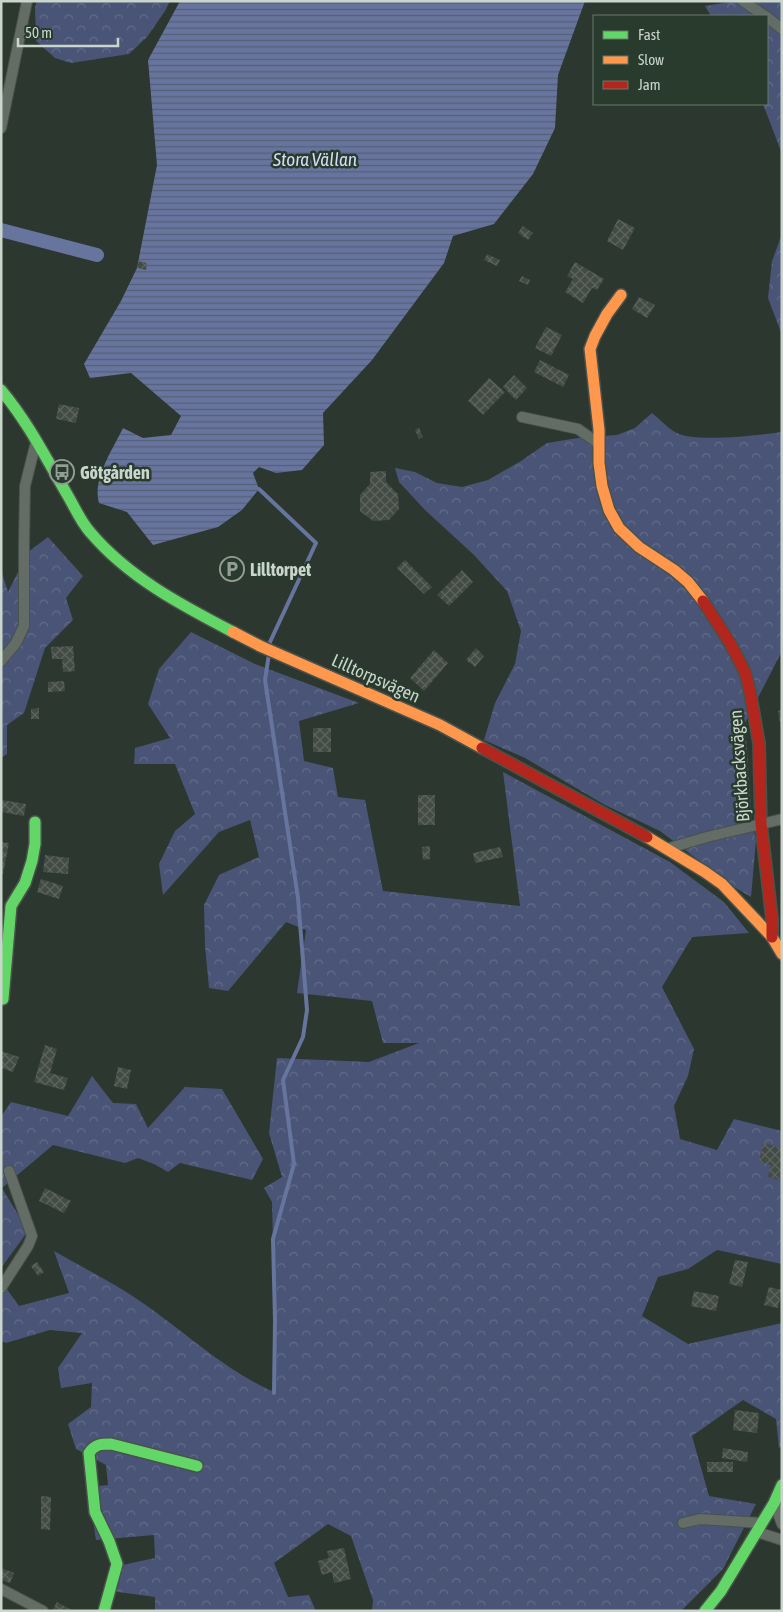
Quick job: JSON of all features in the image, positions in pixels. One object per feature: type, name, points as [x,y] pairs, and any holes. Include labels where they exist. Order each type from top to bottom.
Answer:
[{"type":"street","points":[[1,128],[27,1]]},
{"type":"street","points":[[744,1],[763,15]]},
{"type":"street","points":[[768,19],[782,30]]},
{"type":"street","name":"Björkbacksvägen","points":[[621,295],[607,314],[590,349],[600,430],[599,463],[602,486],[614,522],[639,547],[674,570],[688,582],[730,643],[745,672],[759,743],[760,824],[765,850],[772,937]]},
{"type":"street","name":"Lilltorpsvägen","points":[[1,390],[13,404],[89,531],[106,550],[139,578],[256,644],[440,725],[666,849],[722,884],[772,937],[782,954]]},
{"type":"street","points":[[522,417],[578,429],[599,444]]},
{"type":"street","points":[[1,661],[16,643],[24,626],[25,486],[36,442]]},
{"type":"street","points":[[666,849],[782,819]]},
{"type":"street","points":[[3,999],[10,926],[6,906],[17,898],[25,883],[35,844],[35,822]]},
{"type":"street","points":[[1,1288],[28,1246],[32,1236],[9,1171]]},
{"type":"street","points":[[104,1611],[117,1564],[109,1541],[95,1512],[89,1453],[93,1446],[111,1444],[197,1466]]},
{"type":"street","points":[[705,1611],[721,1591],[774,1503],[782,1485]]},
{"type":"street","points":[[774,1503],[782,1524]]},
{"type":"street","points":[[683,1522],[700,1519],[759,1527],[782,1540]]},
{"type":"street","points":[[1,1589],[43,1611]]},
{"type":"green space","points":[[37,1],[170,1],[147,37],[129,54],[71,63],[55,58],[36,41],[35,7]]},
{"type":"green space","points":[[735,1],[782,1],[782,154],[763,105],[768,105],[768,15],[710,15],[705,6]]},
{"type":"green space","points":[[782,234],[782,335],[768,298],[772,261]]},
{"type":"green space","points":[[652,413],[674,431],[686,436],[713,438],[782,432],[782,651],[745,723],[752,821],[756,840],[751,897],[734,887],[660,831],[605,805],[525,758],[484,740],[495,703],[515,664],[521,631],[507,591],[474,555],[425,510],[399,482],[395,468],[415,472],[437,483],[462,487],[488,480],[547,443],[617,435],[635,428]]},
{"type":"green space","points":[[48,537],[83,576],[66,598],[73,620],[45,648],[24,713],[7,725],[7,754],[1,758],[1,570],[8,592],[28,552]]},
{"type":"green space","points":[[191,632],[255,664],[359,703],[299,721],[304,761],[333,768],[338,797],[365,800],[383,891],[520,906],[503,772],[670,862],[724,902],[749,933],[692,937],[662,987],[694,1049],[688,1076],[674,1106],[680,1139],[717,1150],[734,1119],[782,1131],[782,1264],[717,1250],[688,1269],[658,1277],[642,1316],[688,1344],[782,1323],[782,1447],[779,1448],[776,1419],[743,1400],[692,1436],[709,1496],[756,1504],[723,1569],[681,1611],[372,1611],[373,1600],[351,1536],[328,1524],[274,1563],[288,1597],[309,1595],[315,1609],[313,1611],[155,1611],[155,1597],[111,1591],[113,1567],[155,1558],[154,1535],[96,1540],[88,1487],[108,1485],[106,1465],[76,1449],[68,1424],[91,1407],[92,1383],[61,1388],[58,1368],[82,1333],[50,1330],[6,1343],[1,1341],[1,1281],[19,1306],[69,1293],[54,1251],[134,1297],[219,1360],[255,1383],[274,1392],[275,1320],[272,1202],[264,1188],[282,1177],[269,1133],[277,1058],[369,1062],[419,1043],[383,1043],[372,1001],[297,993],[306,930],[286,922],[228,991],[209,988],[204,905],[219,875],[259,857],[250,820],[219,832],[163,895],[159,864],[175,831],[195,814],[175,764],[134,764],[135,748],[170,738],[148,704],[159,669]]},
{"type":"green space","points":[[92,1076],[113,1103],[136,1104],[148,1128],[185,1087],[222,1089],[263,1159],[252,1180],[180,1163],[168,1172],[138,1158],[125,1163],[53,1145],[2,1188],[28,1231],[1,1268],[1,1114],[11,1102],[68,1116]]},
{"type":"water","name":"Stora Vällan","points":[[180,1],[585,1],[558,75],[555,128],[533,174],[494,224],[453,236],[444,263],[372,360],[323,413],[324,445],[302,470],[276,473],[259,467],[253,473],[259,489],[242,510],[218,527],[153,545],[127,512],[99,503],[98,484],[105,464],[123,428],[143,438],[171,435],[181,416],[131,373],[90,378],[84,364],[121,301],[137,268],[157,165],[148,60]]},
{"type":"building","points":[[618,219],[635,228],[623,250],[607,241]]},
{"type":"building","points":[[523,226],[533,233],[528,240],[518,233]]},
{"type":"building","points":[[487,254],[500,260],[497,266],[484,260]]},
{"type":"building","points":[[139,261],[147,263],[146,270],[137,268]]},
{"type":"building","points":[[575,262],[604,279],[597,290],[592,288],[583,303],[565,292],[573,279],[567,276]]},
{"type":"building","points":[[522,276],[530,280],[528,285],[519,281]]},
{"type":"building","points":[[639,297],[655,305],[647,318],[632,309]]},
{"type":"building","points":[[546,327],[562,335],[551,356],[535,348]]},
{"type":"building","points":[[540,360],[569,375],[563,387],[534,372]]},
{"type":"building","points":[[514,375],[527,388],[516,400],[503,387]]},
{"type":"building","points":[[489,378],[505,392],[483,415],[468,401]]},
{"type":"building","points":[[59,404],[79,408],[76,423],[56,419]]},
{"type":"building","points":[[419,428],[423,437],[419,439],[415,430]]},
{"type":"building","points":[[386,471],[386,482],[398,494],[399,509],[389,520],[373,521],[360,511],[360,495],[370,484],[370,472]]},
{"type":"building","points":[[405,560],[432,587],[424,594],[397,568]]},
{"type":"building","points":[[462,570],[473,582],[449,606],[437,595]]},
{"type":"building","points":[[73,646],[75,671],[63,672],[62,659],[52,659],[51,647]]},
{"type":"building","points":[[476,648],[484,656],[475,667],[466,660]]},
{"type":"building","points":[[434,650],[448,663],[424,691],[410,678]]},
{"type":"building","points":[[64,681],[65,691],[48,692],[48,682]]},
{"type":"building","points":[[39,708],[39,719],[31,719],[31,709]]},
{"type":"building","points":[[782,710],[782,729],[781,729],[778,711]]},
{"type":"building","points":[[313,728],[331,728],[331,752],[313,752]]},
{"type":"building","points":[[418,795],[435,795],[435,825],[418,825]]},
{"type":"building","points":[[2,800],[26,804],[24,816],[1,812]]},
{"type":"building","points":[[1,842],[9,843],[3,874],[1,874]]},
{"type":"building","points":[[430,846],[430,859],[423,860],[422,847]]},
{"type":"building","points":[[500,847],[503,857],[475,863],[473,853]]},
{"type":"building","points":[[45,855],[69,858],[68,874],[43,872]]},
{"type":"building","points":[[41,879],[63,886],[59,899],[37,892]]},
{"type":"building","points":[[45,1045],[57,1049],[50,1073],[68,1078],[64,1090],[34,1082]]},
{"type":"building","points":[[1,1051],[19,1057],[13,1072],[1,1068]]},
{"type":"building","points":[[118,1067],[131,1070],[127,1089],[114,1086]]},
{"type":"building","points":[[763,1143],[782,1148],[782,1168],[779,1180],[768,1177],[771,1165],[759,1162]]},
{"type":"building","points":[[45,1188],[71,1201],[64,1213],[39,1201]]},
{"type":"building","points":[[735,1260],[748,1262],[742,1287],[729,1284]]},
{"type":"building","points":[[37,1262],[44,1272],[38,1276],[31,1266]]},
{"type":"building","points":[[769,1287],[782,1290],[778,1308],[764,1305]]},
{"type":"building","points":[[694,1291],[719,1296],[716,1311],[691,1306]]},
{"type":"building","points":[[735,1410],[759,1413],[757,1433],[733,1430]]},
{"type":"building","points":[[723,1448],[748,1452],[747,1462],[722,1458]]},
{"type":"building","points":[[707,1462],[733,1462],[733,1472],[707,1472]]},
{"type":"building","points":[[41,1496],[51,1497],[50,1530],[41,1529]]},
{"type":"building","points":[[344,1548],[351,1579],[334,1583],[332,1572],[322,1575],[318,1561],[329,1558],[327,1551]]},
{"type":"building","points":[[1,1568],[14,1573],[10,1583],[1,1580]]},
{"type":"building","points":[[57,1602],[73,1611],[52,1611]]},
{"type":"waterway","points":[[1,230],[97,255]]},
{"type":"waterway","points":[[259,489],[316,543],[270,642],[270,647]]},
{"type":"waterway","points":[[269,654],[265,680],[298,898],[307,1010],[303,1037],[283,1080],[294,1164],[273,1239],[274,1393]]},
{"type":"traffic: fast","points":[[1,390],[29,428],[84,524],[105,548],[121,563],[156,589],[233,632]]},
{"type":"traffic: fast","points":[[3,999],[11,906],[25,883],[32,861],[35,844],[35,822]]},
{"type":"traffic: fast","points":[[104,1611],[117,1564],[109,1541],[95,1512],[89,1453],[98,1445],[111,1444],[197,1466]]},
{"type":"traffic: fast","points":[[705,1611],[721,1591],[774,1503],[782,1485]]},
{"type":"traffic: slow","points":[[621,295],[607,314],[590,349],[599,430],[599,463],[602,486],[609,510],[619,528],[639,547],[674,570],[688,582],[703,601]]},
{"type":"traffic: slow","points":[[233,632],[260,646],[440,725],[482,748]]},
{"type":"traffic: slow","points":[[647,837],[722,884],[772,937],[782,954]]},
{"type":"traffic: jam","points":[[703,601],[730,643],[745,672],[750,692],[759,743],[761,824],[772,919],[772,937]]},
{"type":"traffic: jam","points":[[482,748],[647,837]]},
{"type":"place","name":"Götgården","points":[[62,472]]},
{"type":"place","name":"Lilltorpet","points":[[232,569]]}]
